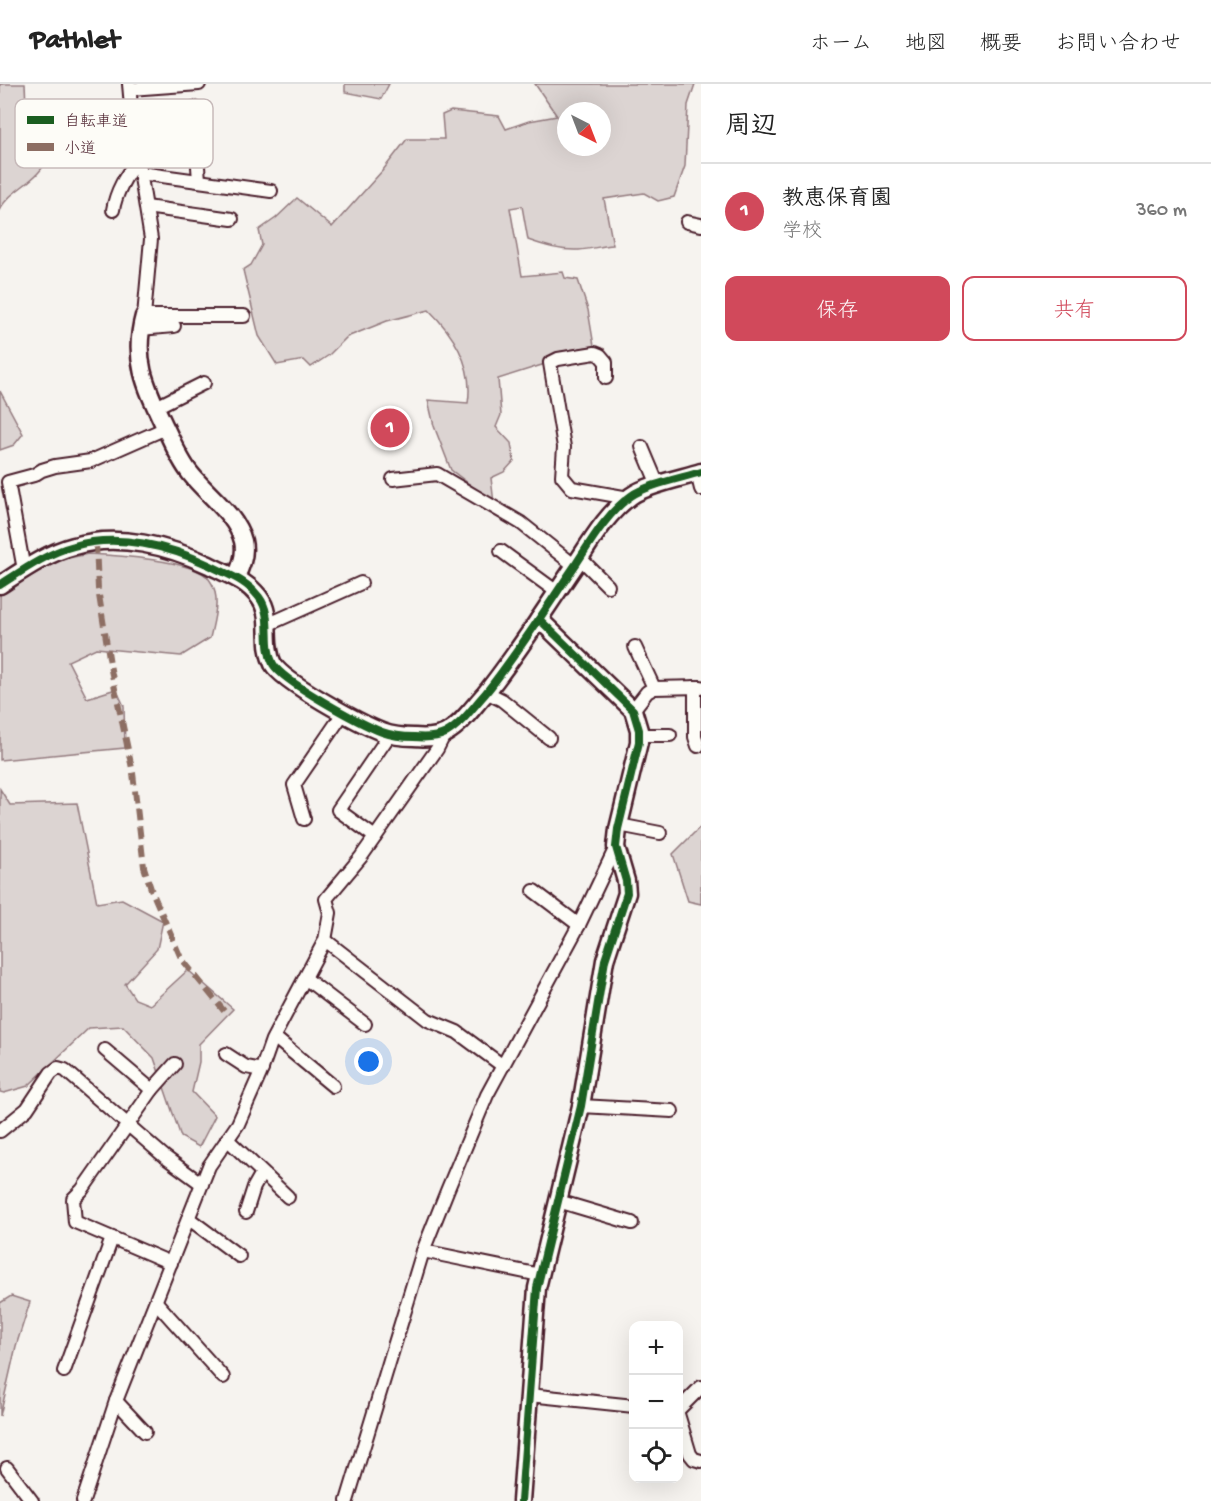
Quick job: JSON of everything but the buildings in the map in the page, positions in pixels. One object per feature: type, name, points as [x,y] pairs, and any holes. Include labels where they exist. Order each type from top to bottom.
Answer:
[{"type":"street","points":[[130,86],[199,84]]},
{"type":"street","points":[[113,210],[114,199],[131,168]]},
{"type":"street","points":[[139,168],[151,239],[139,354],[141,370],[156,407],[190,473],[236,525],[243,540],[243,564],[236,576]]},
{"type":"street","points":[[198,168],[199,181]]},
{"type":"street","points":[[140,173],[271,191]]},
{"type":"street","points":[[146,207],[232,219]]},
{"type":"street","points":[[687,222],[701,225]]},
{"type":"street","points":[[142,322],[244,316]]},
{"type":"street","points":[[142,322],[174,326]]},
{"type":"street","points":[[606,378],[606,362],[595,353],[558,359],[550,363],[564,447],[562,476],[572,488],[629,498]]},
{"type":"street","points":[[156,407],[204,382]]},
{"type":"street","points":[[24,570],[9,482],[55,466],[91,461],[166,428]]},
{"type":"street","points":[[642,447],[658,485]]},
{"type":"street","points":[[393,479],[437,474],[521,523],[608,586]]},
{"type":"street","points":[[0,585],[55,553],[75,545],[117,542],[152,545],[174,551],[236,576],[261,599],[268,616],[268,648],[273,664],[284,676],[362,723],[390,734],[432,738],[458,725],[486,692],[508,665],[600,528],[629,498],[658,485],[700,478]]},
{"type":"street","points":[[501,551],[557,592]]},
{"type":"street","points":[[269,624],[361,583]]},
{"type":"street","points":[[347,1501],[423,1251],[488,1095],[579,925],[616,847],[639,735],[636,715],[538,619]]},
{"type":"street","points":[[635,647],[654,688]]},
{"type":"street","points":[[633,710],[647,692],[654,688],[698,687],[695,737],[698,746]]},
{"type":"street","points":[[486,692],[502,700],[549,738]]},
{"type":"street","points":[[304,819],[294,785],[344,712]]},
{"type":"street","points":[[83,1501],[116,1401],[202,1184],[216,1153],[238,1124],[274,1037],[325,940],[330,913],[326,899],[361,857],[437,749],[445,733]]},
{"type":"street","points":[[375,837],[338,810],[390,734]]},
{"type":"street","points":[[639,735],[670,735]]},
{"type":"street","points":[[619,825],[660,833]]},
{"type":"street","points":[[521,1501],[537,1288],[581,1107],[604,960],[627,893],[626,881],[616,847]]},
{"type":"street","points":[[534,891],[579,925]]},
{"type":"street","points":[[325,940],[428,1020],[457,1032],[503,1066]]},
{"type":"street","points":[[305,978],[365,1024]]},
{"type":"street","points":[[274,1037],[333,1086]]},
{"type":"street","points":[[105,1050],[152,1090]]},
{"type":"street","points":[[226,1054],[246,1066],[262,1070]]},
{"type":"street","points":[[171,1263],[75,1222],[73,1199],[82,1190],[152,1090],[175,1064]]},
{"type":"street","points":[[0,1131],[27,1109],[51,1073],[58,1068],[65,1070],[165,1157],[202,1184]]},
{"type":"street","points":[[581,1107],[672,1111]]},
{"type":"street","points":[[227,1139],[288,1197]]},
{"type":"street","points":[[246,1212],[254,1187],[262,1173]]},
{"type":"street","points":[[558,1201],[632,1223]]},
{"type":"street","points":[[188,1218],[239,1256]]},
{"type":"street","points":[[64,1371],[112,1238]]},
{"type":"street","points":[[423,1251],[540,1275]]},
{"type":"street","points":[[156,1302],[222,1377]]},
{"type":"street","points":[[683,1407],[701,1387]]},
{"type":"street","points":[[529,1395],[629,1406]]},
{"type":"street","points":[[116,1401],[145,1432]]},
{"type":"street","points":[[683,1429],[690,1454],[694,1459],[701,1461]]},
{"type":"street","points":[[7,1468],[32,1501]]},
{"type":"shaded area","points":[[0,84],[25,84],[25,99],[15,99],[15,168],[42,168],[8,198],[0,209]]},
{"type":"shaded area","points":[[345,84],[389,84],[381,99],[345,92]]},
{"type":"shaded area","points":[[535,84],[695,84],[688,105],[685,166],[674,197],[658,201],[644,193],[604,199],[613,245],[572,250],[553,248],[528,240],[522,206],[510,208],[522,276],[563,272],[565,278],[578,280],[588,310],[594,346],[558,352],[548,363],[498,379],[501,415],[496,427],[511,443],[514,461],[504,472],[491,478],[494,503],[451,470],[434,426],[428,400],[468,403],[469,389],[468,376],[460,352],[446,330],[429,310],[387,321],[347,337],[329,355],[311,367],[304,360],[277,365],[259,336],[243,270],[251,265],[262,245],[259,230],[297,198],[332,227],[383,170],[407,139],[444,139],[442,115],[451,111],[499,116],[506,129],[529,121],[557,116]]},
{"type":"shaded area","points":[[0,391],[23,434],[14,445],[0,450]]},
{"type":"shaded area","points":[[88,554],[171,563],[201,573],[209,579],[215,592],[216,608],[210,638],[181,656],[96,648],[68,661],[87,698],[116,689],[124,706],[125,748],[0,760],[0,594],[59,560]]},
{"type":"shaded area","points":[[0,789],[10,805],[77,803],[97,903],[122,899],[163,921],[157,949],[125,984],[135,999],[150,1005],[188,970],[233,1009],[199,1044],[199,1062],[192,1092],[215,1116],[199,1147],[181,1137],[154,1058],[123,1026],[89,1028],[28,1086],[4,1093],[0,1092]]},
{"type":"shaded area","points":[[701,826],[701,904],[688,901],[673,854]]},
{"type":"shaded area","points":[[11,1296],[30,1302],[16,1346],[0,1416],[0,1303]]},
{"type":"marked path","points":[[96,542],[98,589],[111,670],[133,773],[144,867],[151,889],[181,958],[224,1011]]},
{"type":"cycle path","points":[[0,585],[54,553],[91,542],[126,541],[177,552],[236,578],[254,591],[266,613],[268,647],[273,664],[291,681],[341,712],[382,732],[422,738],[434,737],[446,733],[457,725],[485,694],[594,537],[622,503],[646,488],[701,472]]},
{"type":"cycle path","points":[[521,1501],[537,1288],[581,1106],[605,960],[627,893],[626,881],[616,847],[618,829],[639,742],[639,730],[633,710],[539,619]]},
{"type":"place","name":"教恵保育園","points":[[390,428]]}]
